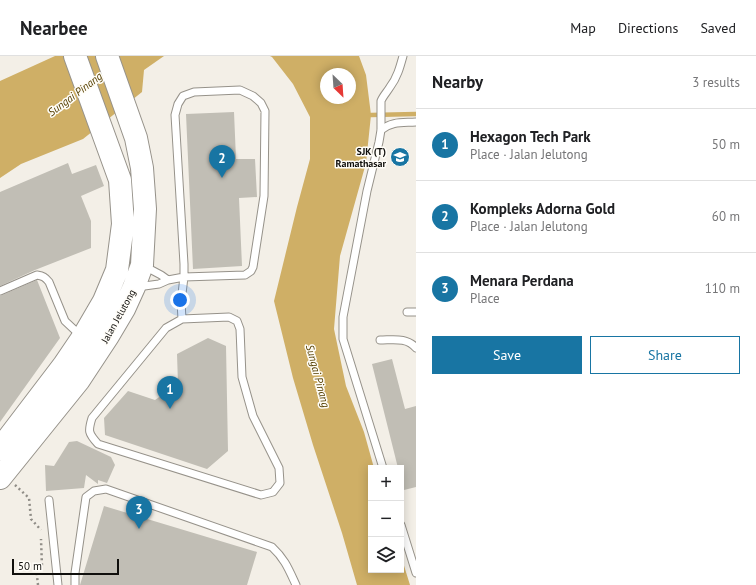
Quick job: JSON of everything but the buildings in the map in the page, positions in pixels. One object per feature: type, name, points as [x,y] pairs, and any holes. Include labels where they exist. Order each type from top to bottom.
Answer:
[{"type":"main road","name":"Jalan Jelutong","points":[[0,449],[64,365],[104,301],[117,270],[123,224],[120,180],[75,56]]},
{"type":"main road","name":"Jalan Jelutong","points":[[6,480],[79,380],[120,316],[134,287],[142,265],[145,209],[142,168],[136,138],[107,56]]},
{"type":"lane","points":[[382,465],[343,339],[343,318],[367,191],[379,142],[381,130],[380,101],[391,87],[398,73],[403,56]]},
{"type":"lane","points":[[134,287],[159,284],[168,280],[184,277],[245,275],[251,271],[253,267],[264,196],[265,111],[261,103],[253,96],[240,90],[194,92],[183,96],[178,104],[175,116],[184,277],[181,302],[182,319]]},
{"type":"lane","points":[[381,130],[386,126],[395,123],[416,122]]},
{"type":"lane","points":[[142,265],[168,280]]},
{"type":"lane","points":[[0,291],[37,275],[46,278],[65,321],[82,337]]},
{"type":"lane","points":[[407,312],[416,312]]},
{"type":"lane","points":[[228,317],[237,321],[240,329],[242,377],[253,416],[279,468],[280,483],[273,492],[261,495],[98,444],[91,436],[89,428],[92,418],[166,328],[182,319],[228,317]]},
{"type":"lane","points":[[380,340],[407,341],[416,348]]},
{"type":"lane","points":[[75,585],[75,573],[86,497],[94,491],[106,489],[272,547],[285,561],[296,585]]},
{"type":"lane","points":[[49,500],[58,585]]},
{"type":"lane","points":[[404,535],[416,573]]},
{"type":"path","points":[[6,480],[29,498],[31,519],[41,530]]},
{"type":"path","points":[[38,585],[36,567],[42,566],[41,537]]},
{"type":"water","name":"Sungai Pinang","points":[[55,56],[164,56],[144,70],[142,92],[83,139],[21,164],[0,178],[0,81]]},
{"type":"water","name":"Sungai Pinang","points":[[270,56],[359,56],[366,75],[371,115],[366,163],[340,256],[334,329],[346,386],[364,432],[373,465],[368,465],[368,573],[404,573],[404,566],[410,585],[357,585],[293,378],[274,301],[310,159],[310,117],[293,84]]},
{"type":"waterway","points":[[371,115],[416,114]]},
{"type":"place","name":"SJK (T) Ramathasar","points":[[400,157]]},
{"type":"place","name":"Kompleks Adorna Gold","points":[[222,178]]},
{"type":"place","name":"Hexagon Tech Park","points":[[170,409]]},
{"type":"place","name":"Menara Perdana","points":[[139,529]]}]
